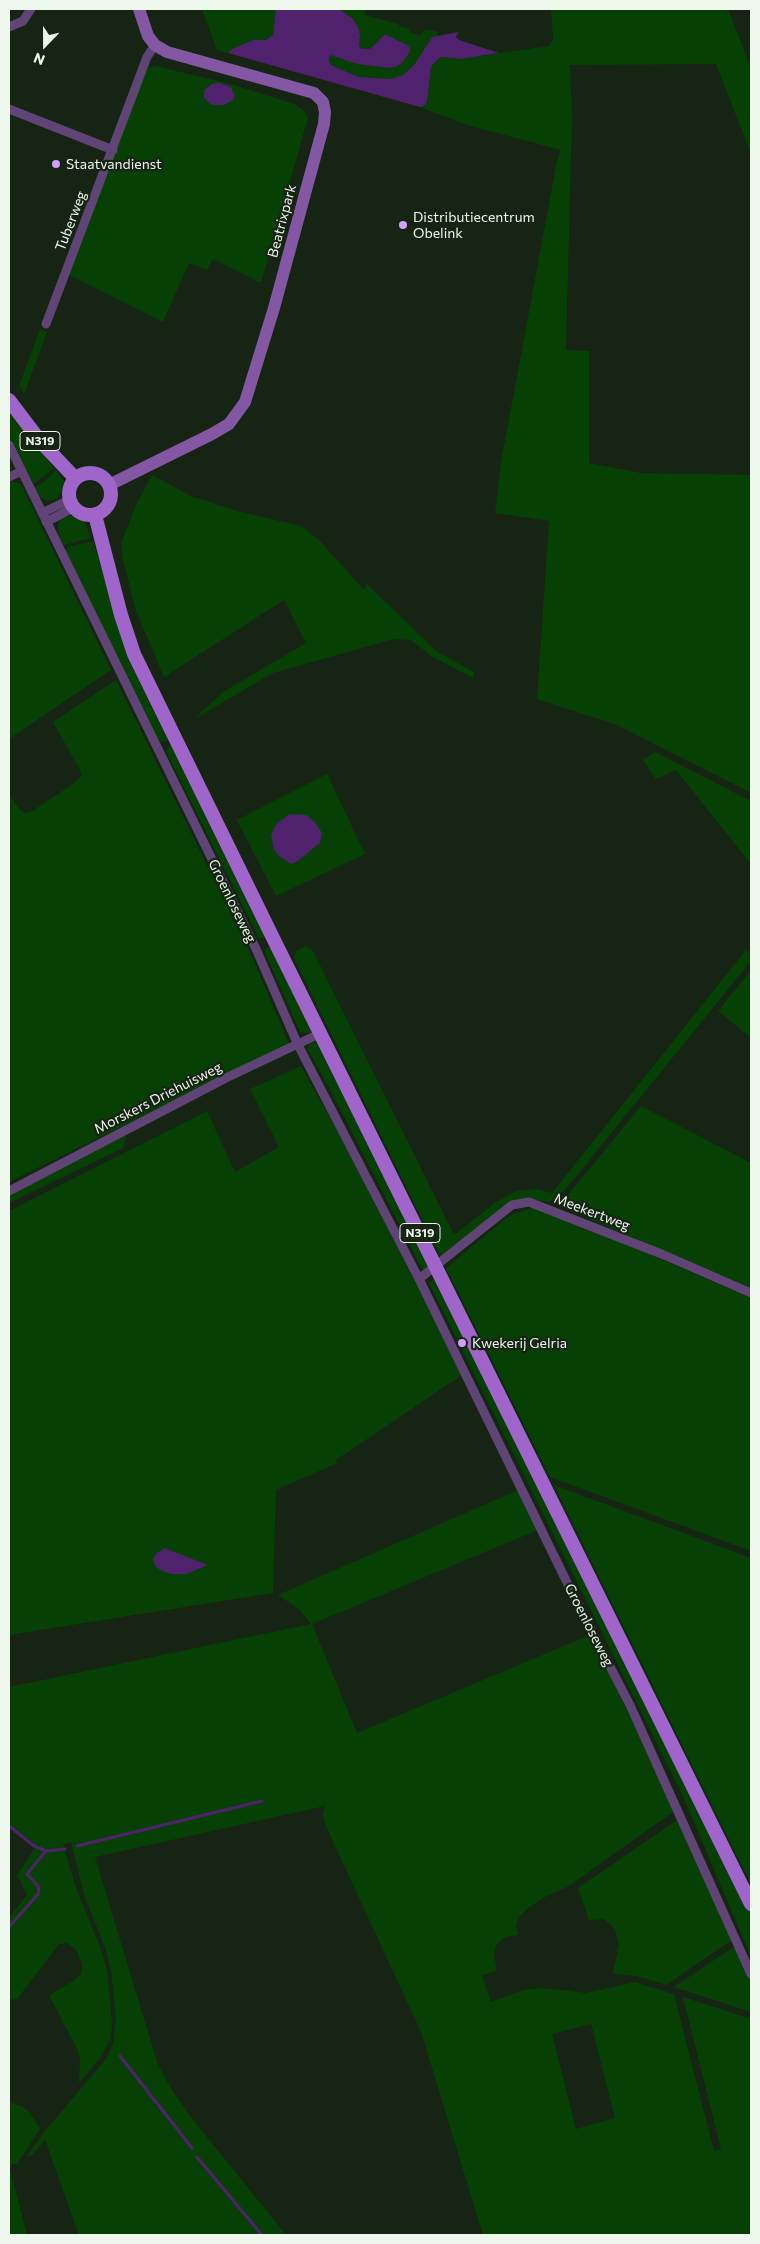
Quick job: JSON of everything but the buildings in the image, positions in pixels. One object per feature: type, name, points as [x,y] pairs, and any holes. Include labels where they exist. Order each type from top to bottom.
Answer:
[{"type":"main road","name":"N319","points":[[9,400],[40,441],[75,478]]},
{"type":"main road","points":[[91,473],[101,476],[109,485],[111,495],[108,505],[95,515],[83,515],[71,504],[68,490],[75,478],[91,473]]},
{"type":"main road","name":"Groenloseweg","points":[[95,515],[121,615],[134,654],[269,932],[321,1033],[751,1904]]},
{"type":"street","points":[[9,27],[23,21],[31,9]]},
{"type":"street","points":[[139,9],[148,36],[156,45]]},
{"type":"street","name":"Tuberweg","points":[[46,324],[147,57],[156,45]]},
{"type":"street","name":"Beatrixpark","points":[[109,485],[229,424],[245,402],[274,308],[324,124],[323,102],[314,93],[167,52],[156,45]]},
{"type":"street","points":[[9,109],[113,150]]},
{"type":"street","name":"Groenloseweg","points":[[9,445],[256,949],[298,1045],[419,1279],[574,1596],[634,1714],[751,1974]]},
{"type":"street","points":[[9,477],[22,471]]},
{"type":"street","points":[[44,517],[71,504]]},
{"type":"street","name":"Morskers Driehuisweg","points":[[9,1191],[228,1077],[321,1033]]},
{"type":"street","name":"Meekertweg","points":[[436,1266],[512,1205],[528,1202],[664,1255],[751,1293]]},
{"type":"street","points":[[419,1279],[436,1266]]},
{"type":"green space","points":[[202,9],[276,9],[273,35],[266,40],[253,40],[232,49],[228,53],[217,50]]},
{"type":"green space","points":[[339,9],[366,9],[364,15],[399,24],[399,26],[410,29],[410,32],[420,36],[424,30],[437,31],[438,36],[432,37],[414,65],[403,75],[391,79],[359,77],[331,65],[330,55],[357,64],[389,68],[410,51],[408,46],[385,34],[370,49],[362,49],[359,46],[360,35],[358,27],[352,18]]},
{"type":"green space","points":[[551,9],[728,9],[751,68],[751,154],[716,64],[570,65],[572,116],[566,350],[589,351],[589,463],[641,473],[751,475],[751,793],[617,725],[537,699],[549,521],[495,513],[501,462],[557,161],[561,150],[467,125],[420,107],[424,106],[427,102],[431,67],[441,57],[461,59],[549,46],[553,40]]},
{"type":"green space","points":[[155,66],[231,84],[294,104],[303,110],[308,118],[261,283],[213,259],[207,270],[189,263],[163,322],[69,275],[145,68]]},
{"type":"green space","points":[[40,329],[47,332],[24,394],[19,386]]},
{"type":"green space","points":[[9,410],[54,468],[35,483],[32,481],[9,437]]},
{"type":"green space","points":[[56,470],[64,481],[63,491],[57,499],[48,501],[40,497],[35,487],[44,482]]},
{"type":"green space","points":[[152,475],[191,496],[237,511],[301,526],[319,540],[364,590],[367,584],[436,651],[474,672],[473,678],[431,656],[411,640],[394,639],[273,673],[194,719],[223,692],[306,643],[284,600],[164,677],[136,611],[123,560],[121,543],[137,503]]},
{"type":"green space","points":[[9,481],[21,484],[111,670],[9,739]]},
{"type":"green space","points":[[65,516],[80,518],[85,523],[91,538],[64,545],[58,534],[58,525]]},
{"type":"green space","points":[[93,541],[121,632],[169,740],[164,742],[159,741],[66,551],[67,547]]},
{"type":"green space","points":[[116,680],[254,961],[289,1044],[9,1182],[9,795],[20,810],[25,813],[31,812],[77,781],[81,776],[81,772],[53,722]]},
{"type":"green space","points":[[171,744],[266,936],[259,939],[166,751]]},
{"type":"green space","points":[[655,752],[751,801],[751,864],[676,770],[656,779],[643,760]]},
{"type":"green space","points":[[327,774],[365,854],[276,896],[237,820]],"holes":[[[277,823],[320,843],[298,861],[291,864],[279,856],[271,835]]]},
{"type":"green space","points":[[272,944],[314,1029],[309,1033],[300,1032],[264,950]]},
{"type":"green space","points":[[306,946],[313,951],[454,1235],[495,1203],[516,1191],[536,1189],[552,1193],[746,950],[751,954],[751,961],[561,1195],[549,1202],[527,1199],[442,1260],[294,958],[296,951]]},
{"type":"green space","points":[[751,970],[751,1038],[718,1011]]},
{"type":"green space","points":[[319,1040],[434,1267],[424,1273],[307,1048],[310,1044]]},
{"type":"green space","points":[[301,1066],[352,1158],[462,1375],[336,1460],[337,1463],[276,1490],[273,1593],[9,1635],[9,1211],[207,1111],[235,1172],[279,1147],[250,1089]]},
{"type":"green space","points":[[641,1106],[751,1163],[751,1288],[559,1206]]},
{"type":"green space","points":[[127,1135],[123,1148],[9,1203],[9,1194]]},
{"type":"green space","points":[[534,1208],[600,1233],[751,1298],[751,1551],[550,1477],[446,1268],[506,1218]]},
{"type":"green space","points":[[438,1275],[751,1914],[751,1957],[682,1794],[429,1283]]},
{"type":"green space","points":[[554,1485],[751,1558],[751,1884],[612,1603]]},
{"type":"green space","points":[[518,1490],[538,1530],[312,1624],[357,1733],[590,1635],[676,1810],[567,1887],[543,1898],[528,1908],[519,1917],[516,1925],[518,1935],[505,1937],[496,1945],[494,1954],[497,1970],[482,1976],[491,2002],[523,1990],[543,1988],[586,1993],[635,1982],[674,1994],[714,2151],[721,2149],[683,1997],[751,2019],[751,2235],[483,2235],[421,2032],[325,1824],[323,1814],[325,1806],[95,1857],[158,2065],[190,2116],[286,2235],[79,2235],[45,2140],[32,2155],[27,2156],[44,2132],[106,2059],[113,2044],[116,2020],[111,1971],[106,1950],[84,1895],[71,1842],[63,1844],[76,1888],[107,1969],[112,2022],[111,2038],[100,2058],[79,2083],[80,2059],[77,2049],[49,1995],[72,1982],[81,1974],[82,1964],[76,1950],[67,1943],[59,1944],[17,1999],[9,2000],[9,1918],[27,1895],[17,1875],[35,1848],[9,1825],[9,1687],[311,1624],[300,1610],[278,1595]],"holes":[[[591,2024],[615,2118],[576,2129],[552,2034]]]},
{"type":"green space","points":[[680,1818],[732,1940],[666,1985],[637,1976],[613,1974],[619,1944],[615,1929],[604,1919],[589,1920],[578,1888]]},
{"type":"green space","points":[[735,1946],[751,1980],[751,2012],[674,1987]]},
{"type":"green space","points":[[9,2102],[23,2107],[30,2113],[40,2129],[17,2164],[12,2164],[10,2169],[27,2235],[9,2235]]},
{"type":"shaded area","points":[[276,9],[339,9],[352,18],[358,27],[360,35],[359,46],[362,49],[370,49],[385,34],[409,46],[410,51],[405,59],[398,66],[389,68],[357,64],[330,55],[331,65],[359,77],[391,79],[403,75],[414,65],[432,37],[459,32],[456,37],[459,40],[499,53],[461,59],[441,57],[431,67],[427,102],[424,106],[420,107],[228,53],[232,49],[253,40],[266,40],[273,35]]},
{"type":"shaded area","points":[[219,83],[231,87],[235,96],[233,100],[224,105],[212,105],[204,98],[204,90],[212,84]]},
{"type":"shaded area","points":[[290,814],[306,815],[315,822],[322,833],[320,843],[298,861],[291,864],[274,850],[271,835],[277,823]]},
{"type":"shaded area","points":[[165,1548],[208,1565],[186,1574],[172,1574],[162,1571],[156,1567],[153,1559],[157,1553]]},
{"type":"waterway","points":[[77,1846],[262,1801]]},
{"type":"waterway","points":[[9,1826],[34,1846],[46,1851],[65,1849]]},
{"type":"waterway","points":[[9,1927],[39,1893],[38,1886],[27,1874],[46,1851]]},
{"type":"waterway","points":[[120,2056],[192,2148]]},
{"type":"waterway","points":[[197,2157],[262,2235]]},
{"type":"place","name":"Staatvandienst","points":[[56,164]]},
{"type":"place","name":"Distributiecentrum Obelink","points":[[403,225]]},
{"type":"place","name":"Kwekerij Gelria","points":[[462,1343]]}]
